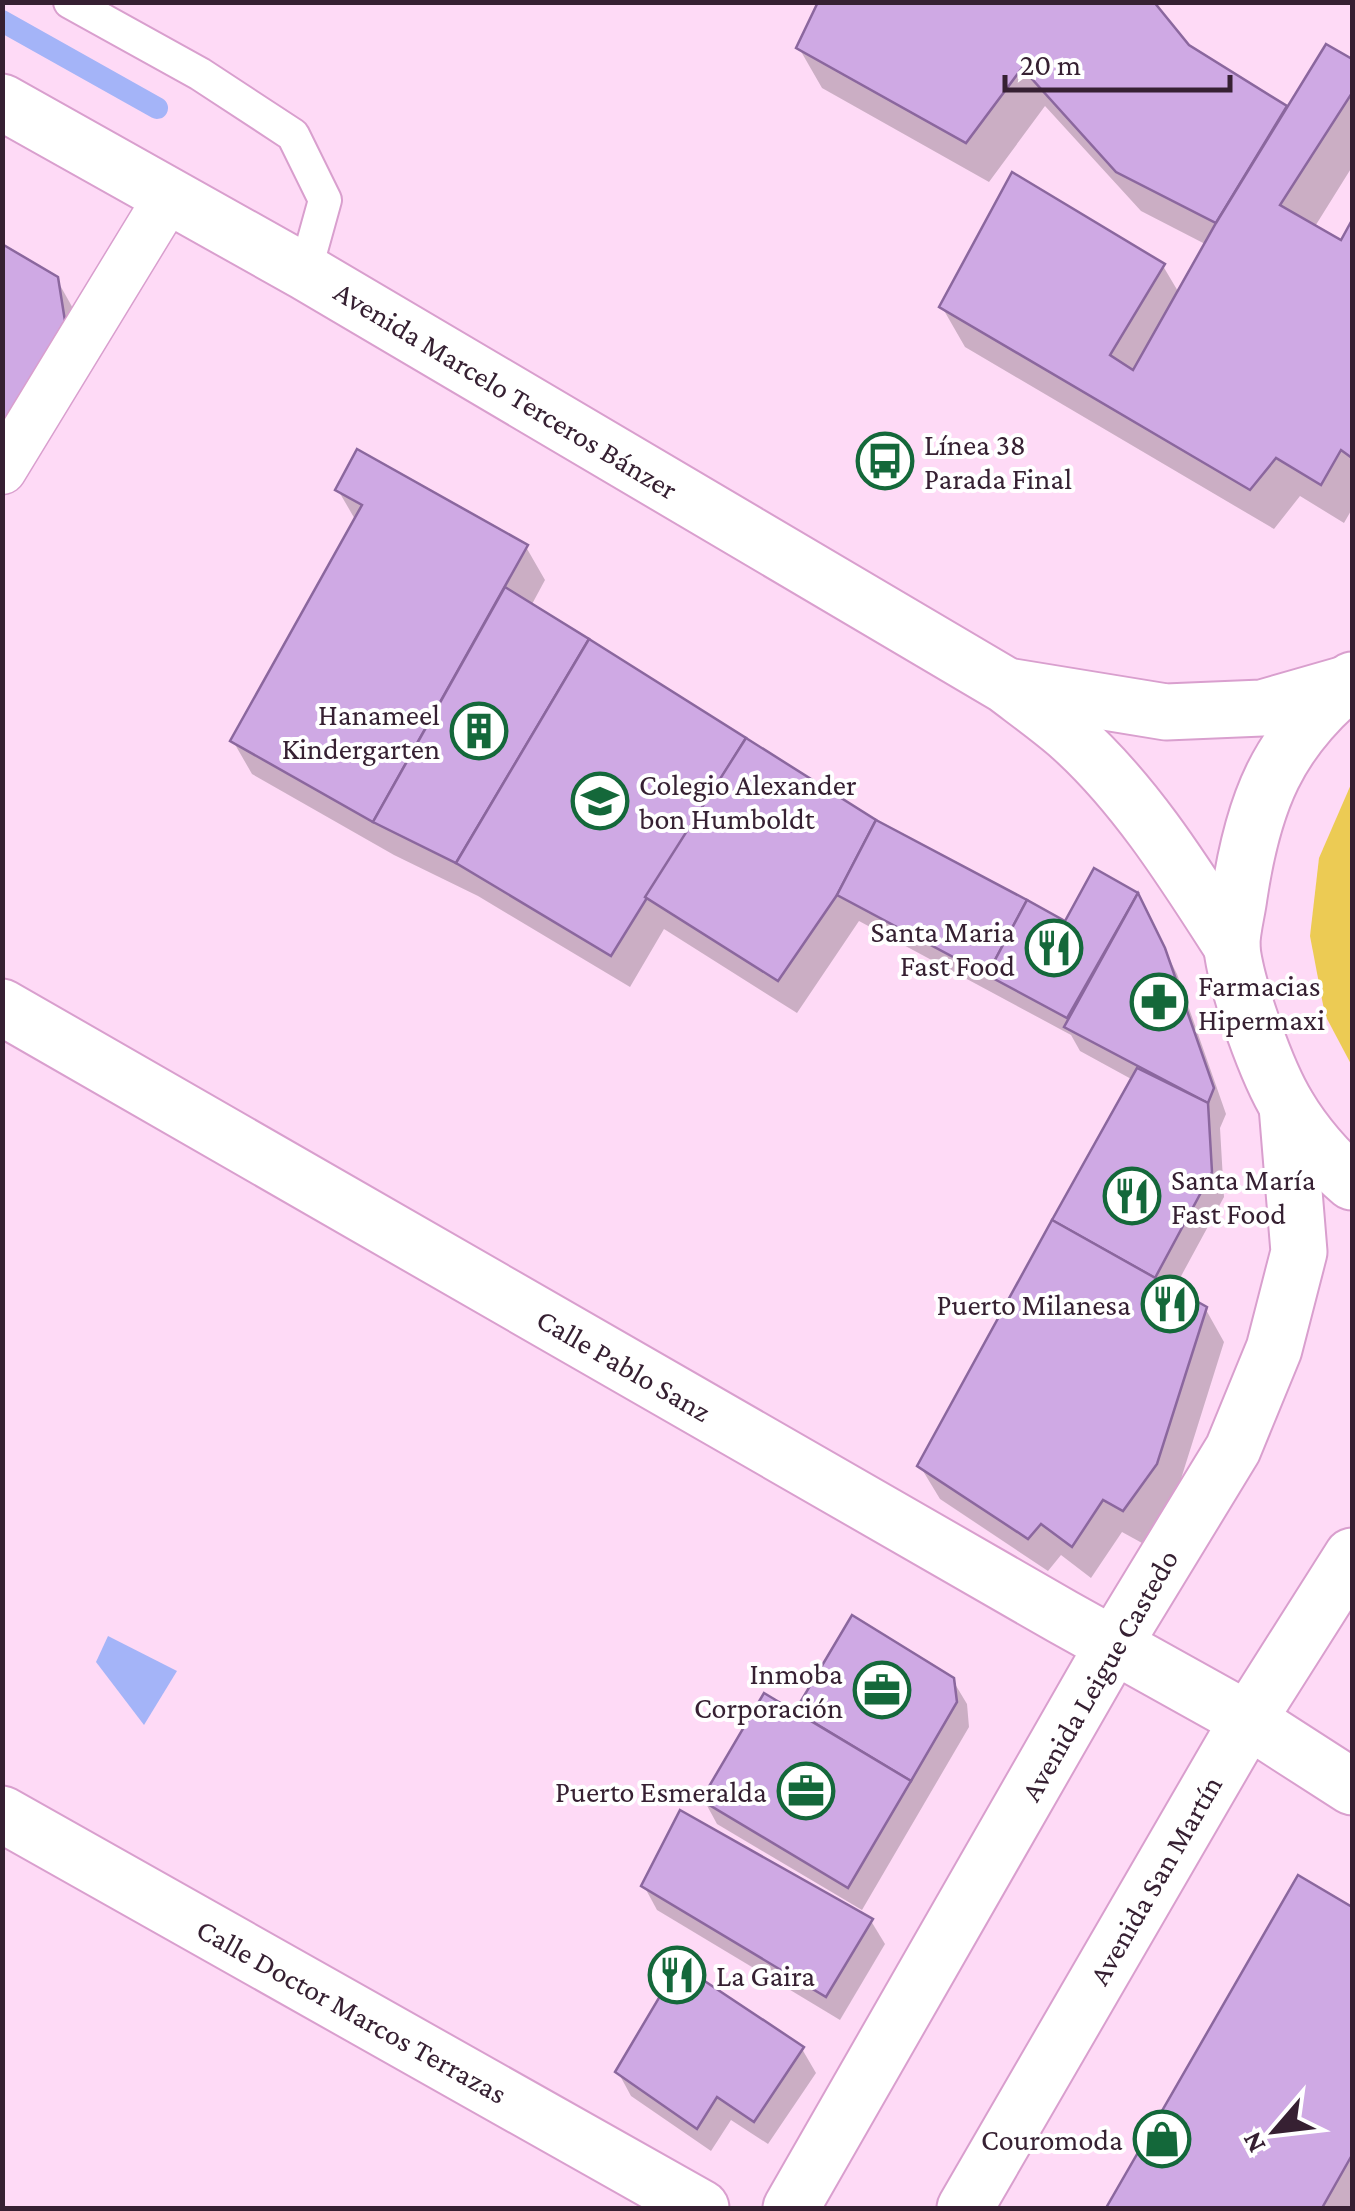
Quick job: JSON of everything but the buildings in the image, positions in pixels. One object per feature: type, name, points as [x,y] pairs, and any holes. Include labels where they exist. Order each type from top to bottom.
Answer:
[{"type":"street","name":"Avenida Marcelo Terceros Bánzer","points":[[2,102],[305,272],[1006,685],[1068,734],[1123,792],[1190,881],[1232,947]]},
{"type":"street","points":[[2,470],[169,196]]},
{"type":"street","name":"Avenida Marcelo Terceros Bánzer","points":[[1006,685],[1166,712],[1262,708],[1350,682]]},
{"type":"street","points":[[1350,682],[1298,733],[1262,794],[1244,862],[1232,947],[1251,1023],[1287,1106],[1335,1167],[1352,1182]]},
{"type":"street","name":"Calle Pablo Sanz","points":[[2,1007],[1248,1720],[1352,1787]]},
{"type":"street","name":"Avenida Leigue Castedo","points":[[791,2208],[1113,1646],[1233,1449],[1274,1349],[1298,1252],[1287,1106]]},
{"type":"street","name":"Avenida San Martín","points":[[966,2208],[1248,1720],[1352,1556]]},
{"type":"street","name":"Calle Doctor Marcos Terrazas","points":[[2,1814],[702,2208]]},
{"type":"lane","points":[[70,2],[200,74],[293,135],[325,200],[305,272]]},
{"type":"shaded area","points":[[1352,782],[1352,1066],[1325,1015],[1310,936],[1319,858]]},
{"type":"water","points":[[108,1636],[177,1671],[144,1725],[96,1662]]},
{"type":"waterway","points":[[2,21],[157,108]]},
{"type":"place","name":"Línea 38 Parada Final","points":[[885,461]]},
{"type":"place","name":"Hanameel Kindergarten","points":[[479,731]]},
{"type":"place","name":"Colegio Alexander bon Humboldt","points":[[600,801]]},
{"type":"place","name":"Santa Maria Fast Food","points":[[1054,948]]},
{"type":"place","name":"Farmacias Hipermaxi","points":[[1159,1002]]},
{"type":"place","name":"Santa María Fast Food","points":[[1132,1196]]},
{"type":"place","name":"Puerto Milanesa","points":[[1170,1304]]},
{"type":"place","name":"Inmoba Corporación","points":[[882,1690]]},
{"type":"place","name":"Puerto Esmeralda","points":[[806,1791]]},
{"type":"place","name":"La Gaira","points":[[677,1975]]},
{"type":"place","name":"Couromoda","points":[[1162,2139]]}]
